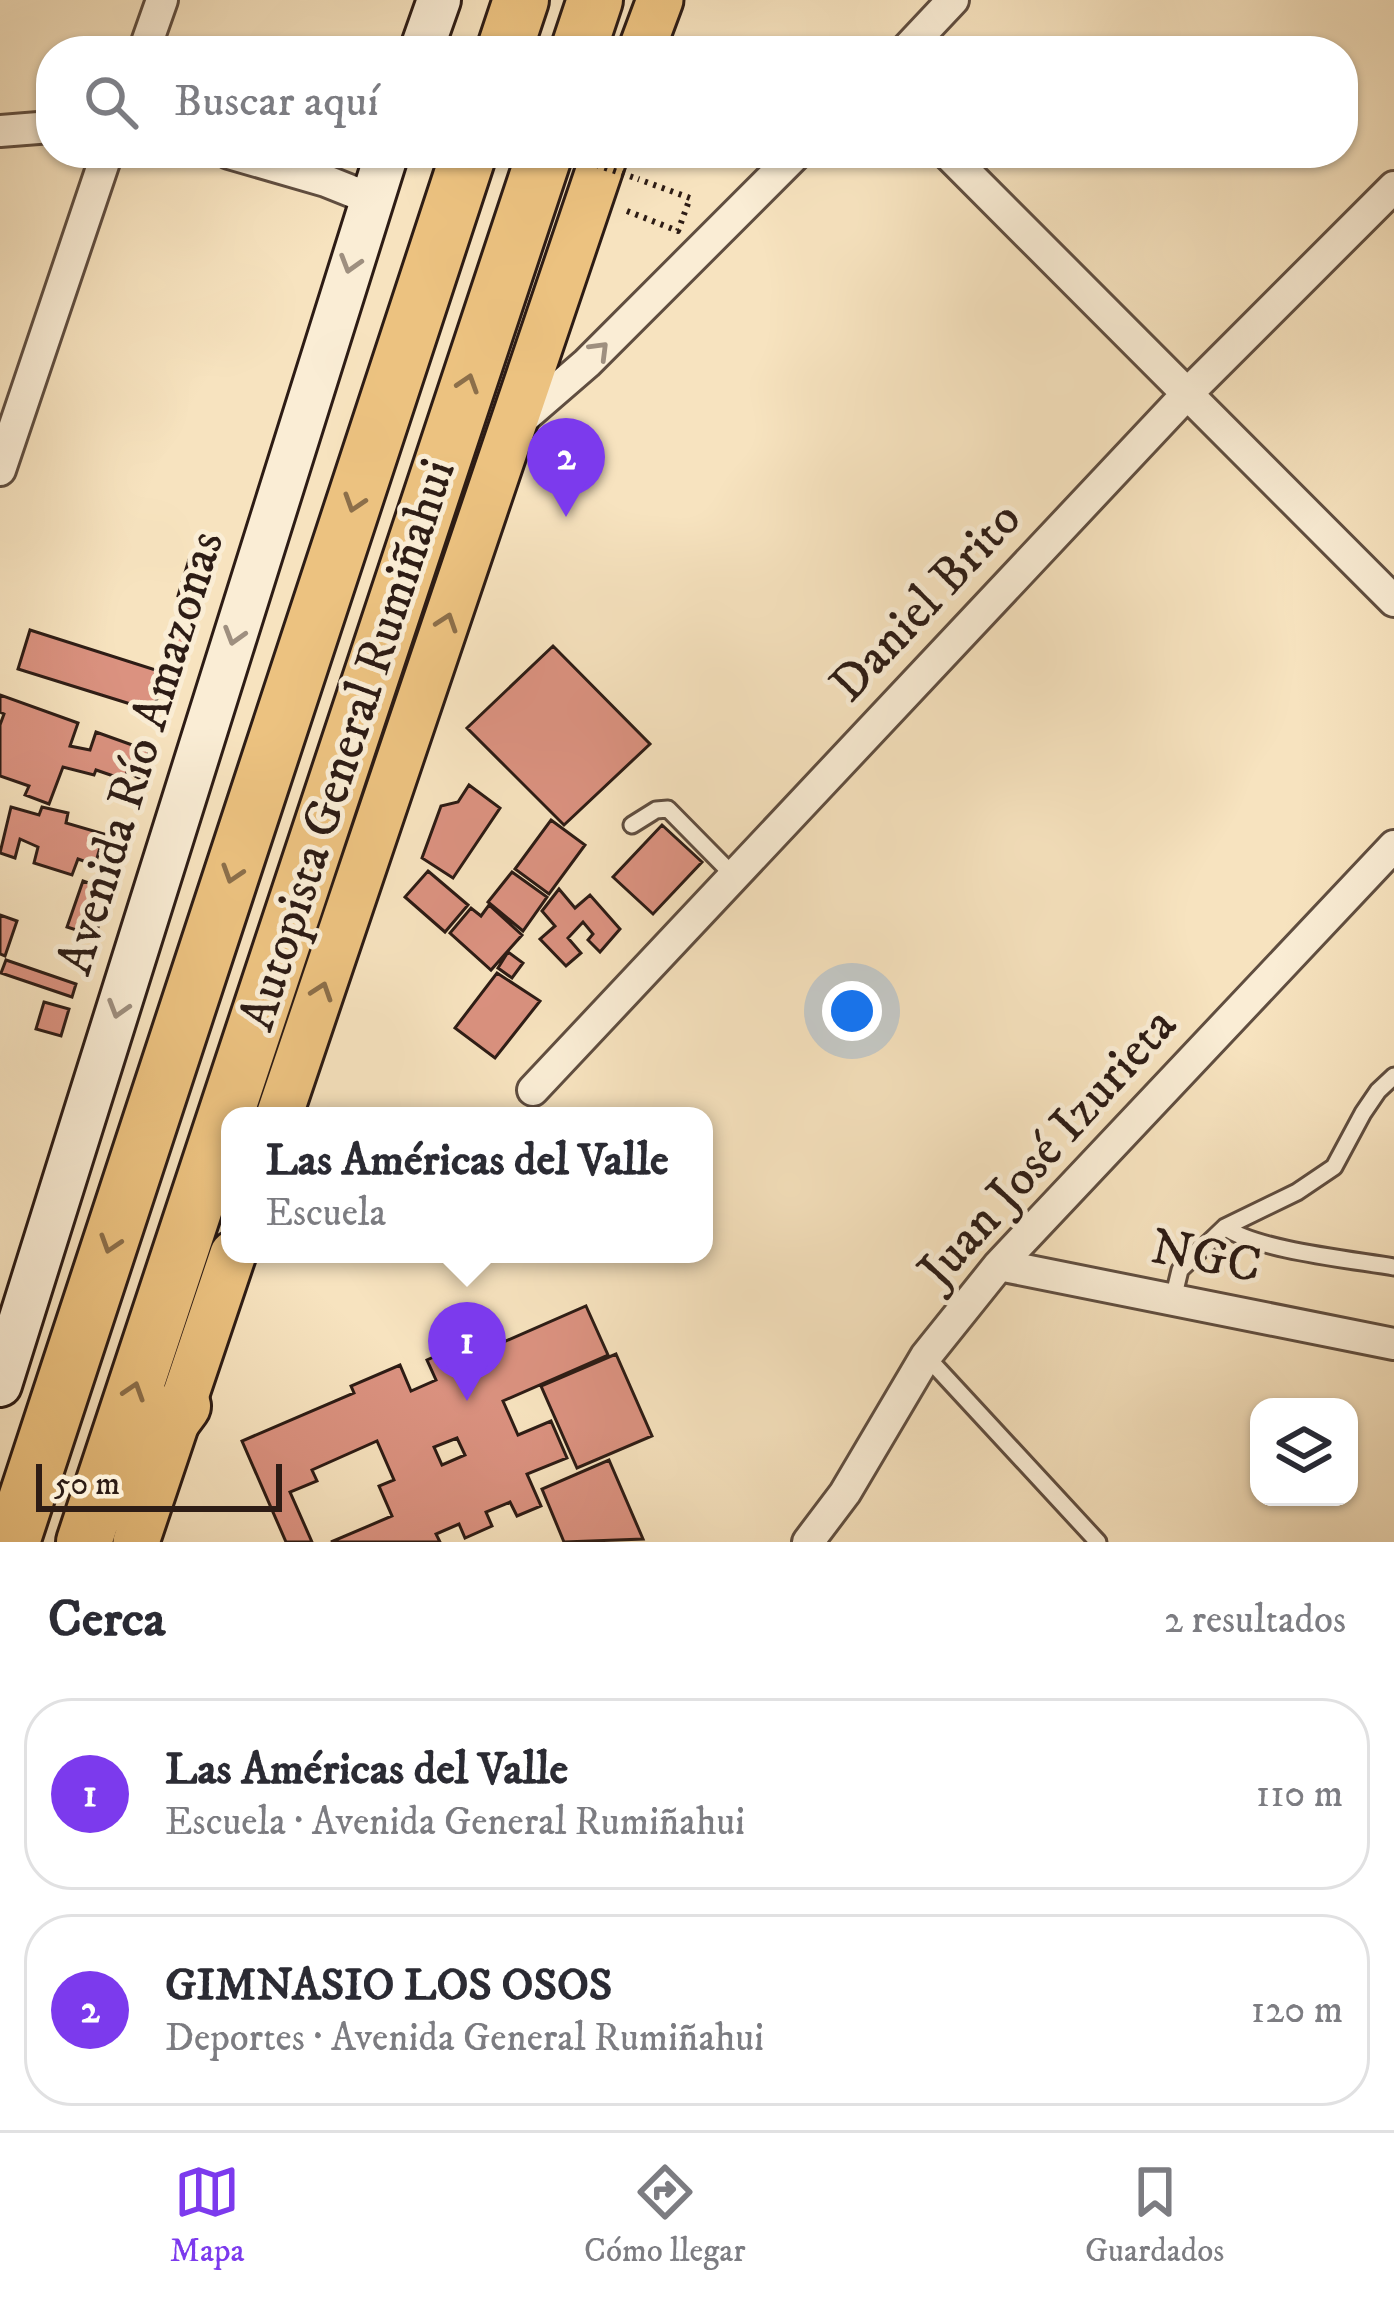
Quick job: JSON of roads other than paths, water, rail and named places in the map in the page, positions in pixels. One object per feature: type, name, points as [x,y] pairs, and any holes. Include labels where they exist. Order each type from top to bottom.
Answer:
[{"type":"highway","points":[[509,36],[521,0]]},
{"type":"highway","points":[[583,36],[595,0]]},
{"type":"highway","name":"Autopista General Rumiñahui","points":[[12,1542],[465,168]]},
{"type":"highway","name":"Autopista General Rumiñahui","points":[[228,1107],[539,168]]},
{"type":"highway","name":"Autopista General Rumiñahui","points":[[84,1542],[221,1128]]},
{"type":"highway","points":[[115,1542],[154,1444],[183,1406]]},
{"type":"main road","points":[[426,36],[439,0]]},
{"type":"main road","points":[[647,36],[660,0]]},
{"type":"main road","name":"Avenida Río Amazonas","points":[[0,1385],[382,168]]},
{"type":"main road","points":[[282,1107],[590,197],[620,168]]},
{"type":"main road","points":[[136,1542],[230,1263]]},
{"type":"street","points":[[149,36],[162,0]]},
{"type":"street","points":[[917,36],[944,6]]},
{"type":"street","points":[[0,131],[36,128]]},
{"type":"street","points":[[0,470],[102,168]]},
{"type":"street","points":[[281,168],[370,200]]},
{"type":"street","points":[[513,427],[587,363],[782,168]]},
{"type":"street","points":[[962,168],[1394,601]]},
{"type":"street","name":"Daniel Brito","points":[[533,1090],[1187,394],[1394,187]]},
{"type":"street","name":"Juan José Izurieta","points":[[808,1542],[845,1493],[926,1356],[999,1265],[1381,875],[1394,846]]},
{"type":"street","name":"NGC","points":[[999,1265],[1394,1344]]},
{"type":"lane","points":[[632,825],[668,808],[734,876]]},
{"type":"lane","points":[[1173,1299],[1180,1270],[1226,1227],[1297,1192],[1334,1167],[1370,1102],[1394,1076]]},
{"type":"lane","points":[[1226,1227],[1266,1243],[1394,1268]]},
{"type":"lane","points":[[926,1356],[1098,1542]]},
{"type":"place","name":"GIMNASIO LOS OSOS","points":[[566,517]]},
{"type":"place","name":"Las Américas del Valle","points":[[467,1401]]}]
